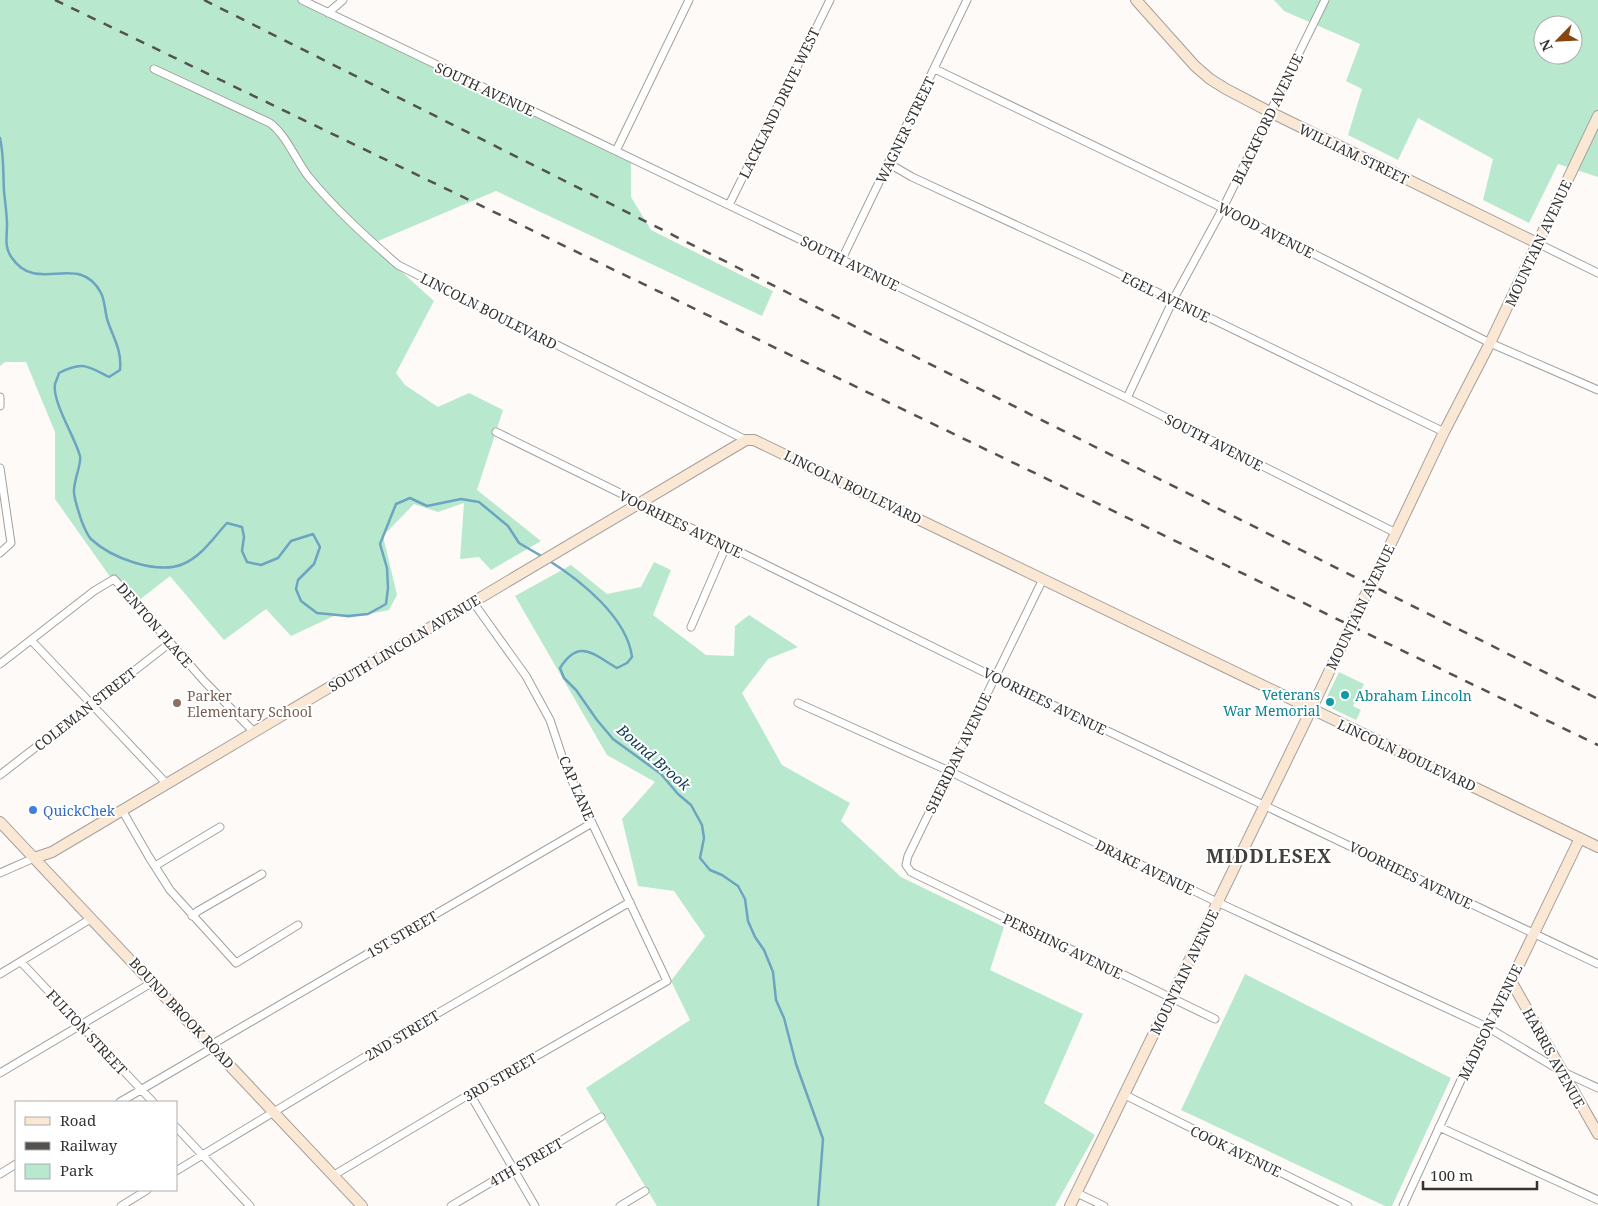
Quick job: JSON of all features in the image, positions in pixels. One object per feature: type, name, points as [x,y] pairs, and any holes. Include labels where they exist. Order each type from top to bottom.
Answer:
[{"type":"main road","name":"WILLIAM STREET","points":[[1136,0],[1195,66],[1210,79],[1270,112],[1537,243]]},
{"type":"main road","name":"MOUNTAIN AVENUE","points":[[1070,1206],[1444,432],[1490,343],[1598,116]]},
{"type":"main road","name":"SOUTH LINCOLN AVENUE","points":[[34,858],[52,852],[746,440]]},
{"type":"main road","name":"LINCOLN BOULEVARD","points":[[746,440],[754,440],[1598,847]]},
{"type":"main road","name":"BOUND BROOK ROAD","points":[[0,822],[153,982],[362,1206]]},
{"type":"main road","name":"MADISON AVENUE","points":[[1511,981],[1580,838]]},
{"type":"main road","name":"HARRIS AVENUE","points":[[1511,981],[1598,1134]]},
{"type":"street","name":"SOUTH AVENUE","points":[[302,0],[842,259],[1396,533]]},
{"type":"street","points":[[328,13],[343,0]]},
{"type":"street","points":[[616,151],[689,0]]},
{"type":"street","name":"LACKLAND DRIVE WEST","points":[[729,205],[830,0]]},
{"type":"street","name":"WAGNER STREET","points":[[842,259],[967,0]]},
{"type":"street","name":"BLACKFORD AVENUE","points":[[1126,398],[1173,300],[1223,208],[1325,0]]},
{"type":"street","name":"LINCOLN BOULEVARD","points":[[154,69],[265,121],[277,129],[307,174],[333,205],[398,265],[746,440]]},
{"type":"street","name":"WOOD AVENUE","points":[[935,69],[1223,208],[1490,343],[1598,390]]},
{"type":"street","name":"EGEL AVENUE","points":[[888,163],[912,177],[1173,300],[1444,432]]},
{"type":"street","name":"WILLIAM STREET","points":[[1537,243],[1598,273]]},
{"type":"street","points":[[0,397],[0,406]]},
{"type":"street","name":"VOORHEES AVENUE","points":[[496,432],[996,678],[1598,964]]},
{"type":"street","points":[[0,468],[11,544],[0,553]]},
{"type":"street","points":[[690,627],[726,546]]},
{"type":"street","name":"DENTON PLACE","points":[[31,640],[94,591],[114,579],[170,643],[254,732]]},
{"type":"street","name":"SHERIDAN AVENUE","points":[[911,872],[906,865],[908,856],[1043,579]]},
{"type":"street","name":"CAP LANE","points":[[473,602],[526,676],[550,720],[566,768],[666,981]]},
{"type":"street","points":[[0,664],[31,640],[166,783]]},
{"type":"street","name":"COLEMAN STREET","points":[[0,775],[170,643]]},
{"type":"street","name":"DRAKE AVENUE","points":[[798,704],[949,771],[1217,902],[1488,1027],[1561,1071],[1598,1088]]},
{"type":"street","points":[[122,810],[170,890],[236,963],[298,925]]},
{"type":"street","name":"1ST STREET","points":[[122,1101],[592,823]]},
{"type":"street","points":[[155,866],[220,828]]},
{"type":"street","points":[[0,873],[34,858]]},
{"type":"street","name":"PERSHING AVENUE","points":[[911,872],[1215,1019]]},
{"type":"street","points":[[192,916],[262,874]]},
{"type":"street","name":"2ND STREET","points":[[178,1170],[274,1111],[630,902]]},
{"type":"street","points":[[0,974],[92,918]]},
{"type":"street","name":"FULTON STREET","points":[[21,962],[152,1101]]},
{"type":"street","name":"3RD STREET","points":[[334,1175],[666,981]]},
{"type":"street","name":"MADISON AVENUE","points":[[1403,1206],[1511,981]]},
{"type":"street","points":[[0,1073],[153,982]]},
{"type":"street","points":[[470,1094],[535,1206]]},
{"type":"street","name":"COOK AVENUE","points":[[1124,1095],[1348,1206]]},
{"type":"street","name":"4TH STREET","points":[[451,1206],[602,1117]]},
{"type":"street","points":[[1439,1128],[1598,1200]]},
{"type":"street","points":[[178,1129],[250,1206]]},
{"type":"street","points":[[0,1174],[15,1165]]},
{"type":"street","points":[[121,1206],[145,1191]]},
{"type":"street","points":[[620,1206],[645,1191]]},
{"type":"street","points":[[1077,1192],[1104,1206]]},
{"type":"green space","points":[[0,0],[306,0],[631,157],[631,197],[651,230],[773,291],[762,316],[496,191],[371,244],[434,301],[396,373],[405,385],[438,407],[469,393],[503,410],[477,490],[541,541],[491,570],[479,557],[460,559],[464,503],[438,512],[414,504],[383,536],[397,595],[389,610],[349,618],[336,615],[291,636],[266,609],[224,640],[170,576],[138,601],[118,588],[55,499],[55,432],[26,362],[5,362],[0,366]]},
{"type":"green space","points":[[1274,0],[1598,0],[1598,177],[1558,164],[1529,223],[1483,200],[1493,159],[1418,118],[1398,160],[1348,135],[1362,89],[1346,81],[1360,44],[1284,11]]},
{"type":"green space","points":[[654,562],[671,570],[653,615],[706,655],[734,656],[735,626],[749,615],[798,647],[768,659],[742,693],[782,765],[850,803],[841,821],[901,877],[1004,927],[990,970],[1083,1014],[1044,1103],[1095,1135],[1055,1206],[657,1206],[586,1088],[690,1020],[671,981],[705,936],[674,891],[638,886],[622,819],[655,782],[607,755],[515,596],[571,565],[607,594],[641,587]]},
{"type":"green space","points":[[1339,672],[1364,684],[1353,706],[1361,710],[1356,720],[1329,707],[1326,699]]},
{"type":"green space","points":[[1245,974],[1451,1078],[1392,1206],[1385,1206],[1181,1110]]},
{"type":"waterway","name":"Bound Brook","points":[[0,138],[7,217],[6,242],[9,254],[22,268],[33,273],[70,273],[81,275],[92,281],[101,293],[107,319],[119,351],[120,370],[109,377],[85,366],[80,366],[59,373],[55,384],[57,400],[80,456],[74,488],[76,504],[87,533],[100,546],[135,563],[148,566],[172,567],[190,561],[207,546],[227,523],[242,527],[244,537],[242,551],[247,562],[261,565],[278,558],[291,541],[313,534],[320,547],[314,564],[298,580],[296,589],[301,601],[317,613],[348,616],[368,614],[386,604],[388,588],[387,568],[380,544],[396,504],[410,498],[427,506],[461,499],[479,502],[508,526],[519,543],[543,557]]},
{"type":"waterway","name":"Bound Brook","points":[[548,560],[574,578],[612,614],[628,642],[632,657],[627,663],[617,668],[587,651],[580,651],[574,653],[560,668],[564,678],[576,690],[613,739],[661,774],[678,794],[691,805],[702,825],[704,838],[700,858],[710,870],[722,875],[738,886],[745,899],[748,921],[755,937],[764,950],[773,972],[776,1000],[784,1018],[796,1064],[823,1139],[818,1206]]},
{"type":"railway","points":[[55,0],[1598,745]]},
{"type":"railway","points":[[204,0],[1598,699]]},
{"type":"place","name":"Abraham Lincoln","points":[[1345,695]]},
{"type":"place","name":"Veterans War Memorial","points":[[1330,702]]},
{"type":"place","name":"Parker Elementary School","points":[[177,703]]},
{"type":"place","name":"QuickChek","points":[[33,810]]},
{"type":"district","name":"MIDDLESEX","points":[[1269,856]]}]
